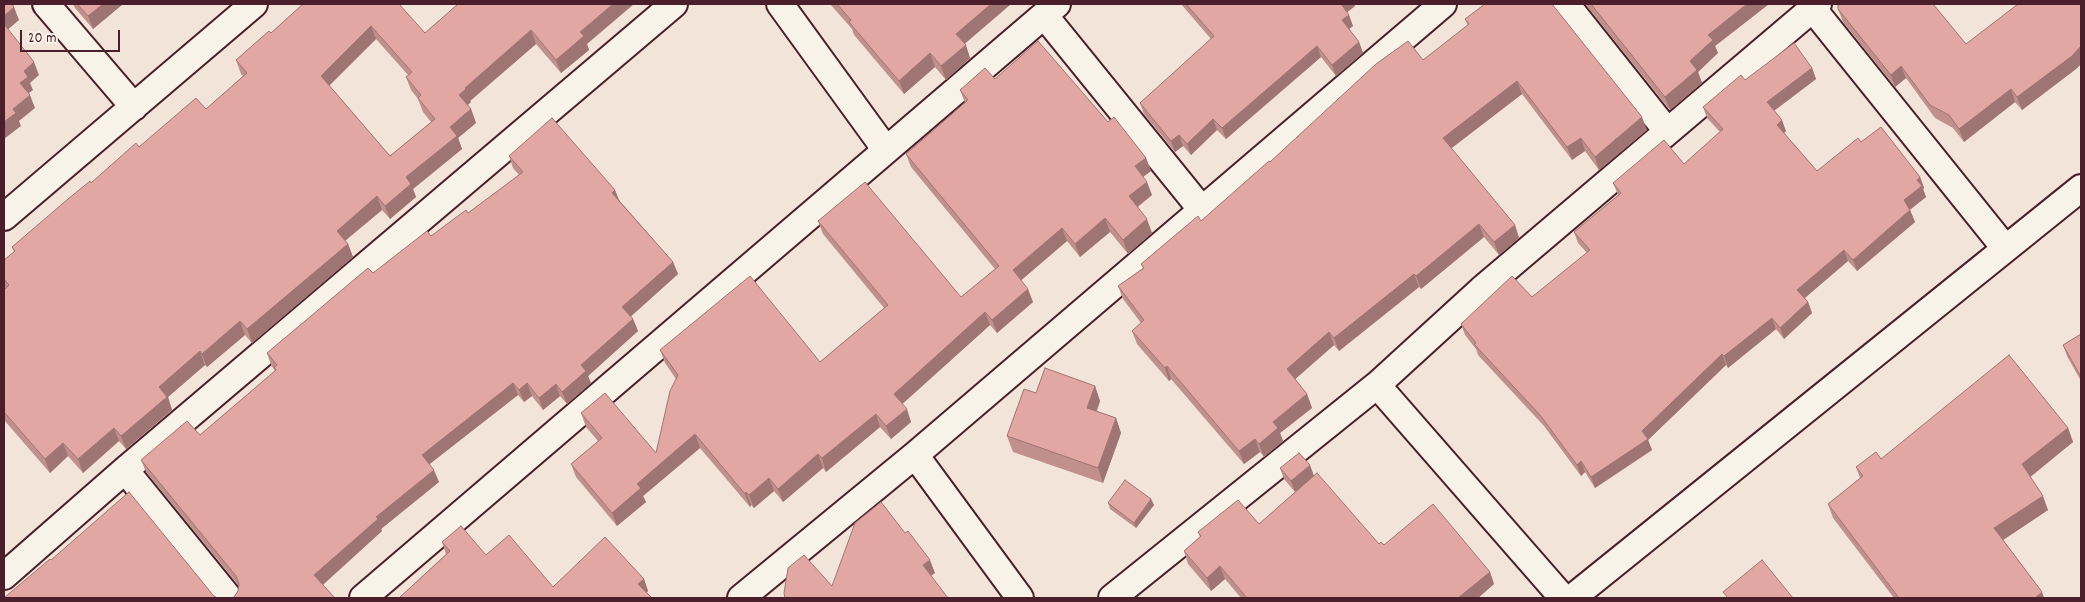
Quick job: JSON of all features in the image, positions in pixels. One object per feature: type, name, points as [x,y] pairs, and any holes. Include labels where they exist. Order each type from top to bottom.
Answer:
[{"type":"street","points":[[46,4],[134,107]]},
{"type":"street","points":[[4,217],[254,4]]},
{"type":"street","points":[[4,576],[125,470],[674,4]]},
{"type":"street","points":[[780,4],[886,150]]},
{"type":"street","points":[[742,598],[915,455],[1443,4]]},
{"type":"street","points":[[1566,4],[1667,131]]},
{"type":"street","points":[[1112,598],[1377,384],[1480,290],[1815,6],[2005,248]]},
{"type":"street","points":[[363,598],[1051,10],[1202,210]]},
{"type":"street","points":[[1572,598],[2081,188]]},
{"type":"street","points":[[1377,384],[1563,598]]},
{"type":"street","points":[[915,455],[1020,598]]},
{"type":"street","points":[[125,470],[229,598]]},
{"type":"building","points":[[4,4],[12,4],[14,7],[4,16]]},
{"type":"building","points":[[77,4],[103,4],[88,16]]},
{"type":"building","points":[[303,4],[399,4],[425,33],[458,4],[613,4],[580,32],[584,36],[556,60],[531,30],[459,95],[471,109],[450,127],[457,136],[406,177],[411,184],[385,206],[377,196],[337,231],[348,244],[247,329],[240,321],[202,354],[200,351],[159,387],[167,397],[121,436],[114,428],[78,459],[63,443],[45,459],[4,412],[4,290],[9,285],[4,279],[4,260],[15,251],[12,247],[68,199],[90,181],[91,183],[136,143],[139,147],[196,98],[206,109],[247,73],[236,60],[269,31],[271,33]],"holes":[[[371,26],[412,72],[406,77],[421,95],[418,98],[435,119],[390,156],[321,76]]]},
{"type":"building","points":[[837,4],[991,4],[956,34],[966,45],[941,66],[930,53],[899,81],[849,22],[851,20]]},
{"type":"building","points":[[1186,4],[1341,4],[1349,15],[1342,20],[1359,42],[1332,65],[1317,46],[1222,128],[1213,119],[1187,144],[1179,135],[1171,141],[1140,103],[1214,36]]},
{"type":"building","points":[[1485,4],[1552,4],[1642,117],[1595,157],[1581,138],[1567,147],[1517,81],[1443,138],[1515,225],[1494,242],[1479,224],[1416,276],[1414,274],[1334,338],[1329,332],[1287,369],[1307,394],[1273,422],[1278,428],[1259,444],[1255,439],[1239,451],[1167,366],[1165,368],[1132,331],[1144,320],[1118,286],[1144,268],[1141,264],[1198,216],[1201,221],[1270,162],[1376,64],[1408,41],[1423,60],[1469,24],[1465,19]]},
{"type":"building","points":[[1591,4],[1747,4],[1708,35],[1713,40],[1690,61],[1697,70],[1665,97]]},
{"type":"building","points":[[1840,4],[1933,4],[1966,44],[2018,4],[2081,4],[2081,46],[2072,56],[2017,97],[2011,89],[1959,129],[1949,115],[1930,105],[1901,66],[1891,75],[1838,9]]},
{"type":"building","points":[[4,24],[34,62],[24,71],[28,77],[20,83],[30,95],[13,109],[16,113],[4,122]]},
{"type":"building","points":[[1038,41],[1108,122],[1114,117],[1146,158],[1135,166],[1147,182],[1129,196],[1147,219],[1123,240],[1105,218],[1075,244],[1062,228],[1013,270],[1028,289],[992,320],[985,312],[894,394],[907,409],[886,426],[876,414],[822,458],[818,454],[778,489],[769,478],[749,495],[746,492],[745,494],[695,434],[637,484],[641,488],[612,513],[571,464],[602,438],[581,413],[605,393],[656,453],[670,391],[678,375],[660,350],[750,276],[820,362],[888,305],[818,221],[865,182],[961,297],[999,266],[906,154],[968,100],[960,90],[985,68],[995,79]]},
{"type":"building","points":[[1794,43],[1812,68],[1767,102],[1782,120],[1777,125],[1817,171],[1858,138],[1861,142],[1881,127],[1920,177],[1917,180],[1922,186],[1904,200],[1910,210],[1853,260],[1844,250],[1797,290],[1808,302],[1780,328],[1772,318],[1724,356],[1722,354],[1642,431],[1648,439],[1591,477],[1581,461],[1577,465],[1540,415],[1474,344],[1476,343],[1461,324],[1512,276],[1532,297],[1590,250],[1574,232],[1621,193],[1613,183],[1664,140],[1684,164],[1723,129],[1703,107],[1741,75],[1745,80]]},
{"type":"building","points":[[552,118],[615,190],[612,193],[673,262],[622,307],[633,319],[581,365],[586,371],[562,392],[556,384],[539,398],[527,383],[519,390],[513,383],[422,455],[434,470],[376,517],[378,519],[314,575],[335,598],[232,598],[238,591],[239,584],[236,576],[141,460],[187,421],[200,435],[276,370],[274,367],[277,365],[267,353],[368,268],[373,273],[427,231],[431,236],[466,210],[468,213],[523,172],[509,156]]},
{"type":"building","points":[[2081,334],[2081,377],[2063,345]]},
{"type":"building","points":[[2009,355],[2068,428],[2022,464],[2043,496],[1994,528],[2042,592],[2035,598],[1899,598],[1828,504],[1863,476],[1856,467],[1876,452],[1881,459]]},
{"type":"building","points":[[1045,368],[1095,386],[1087,408],[1116,418],[1098,468],[1007,436],[1024,389],[1036,393]]},
{"type":"building","points":[[1299,453],[1310,465],[1291,481],[1280,468]]},
{"type":"building","points":[[1317,473],[1379,544],[1381,542],[1384,545],[1433,504],[1490,572],[1458,598],[1247,598],[1220,566],[1207,578],[1184,551],[1201,536],[1198,532],[1238,500],[1259,524]]},
{"type":"building","points":[[1125,480],[1151,499],[1134,523],[1108,503]]},
{"type":"building","points":[[129,492],[217,598],[5,597],[51,560]]},
{"type":"building","points":[[881,502],[905,533],[908,531],[930,560],[923,565],[948,598],[785,598],[788,568],[804,555],[832,586],[855,523]]},
{"type":"building","points":[[461,526],[486,555],[509,535],[553,587],[605,537],[644,579],[638,584],[652,598],[399,598],[450,551],[442,542]]},
{"type":"building","points":[[1762,560],[1793,598],[1728,598],[1723,592]]}]
